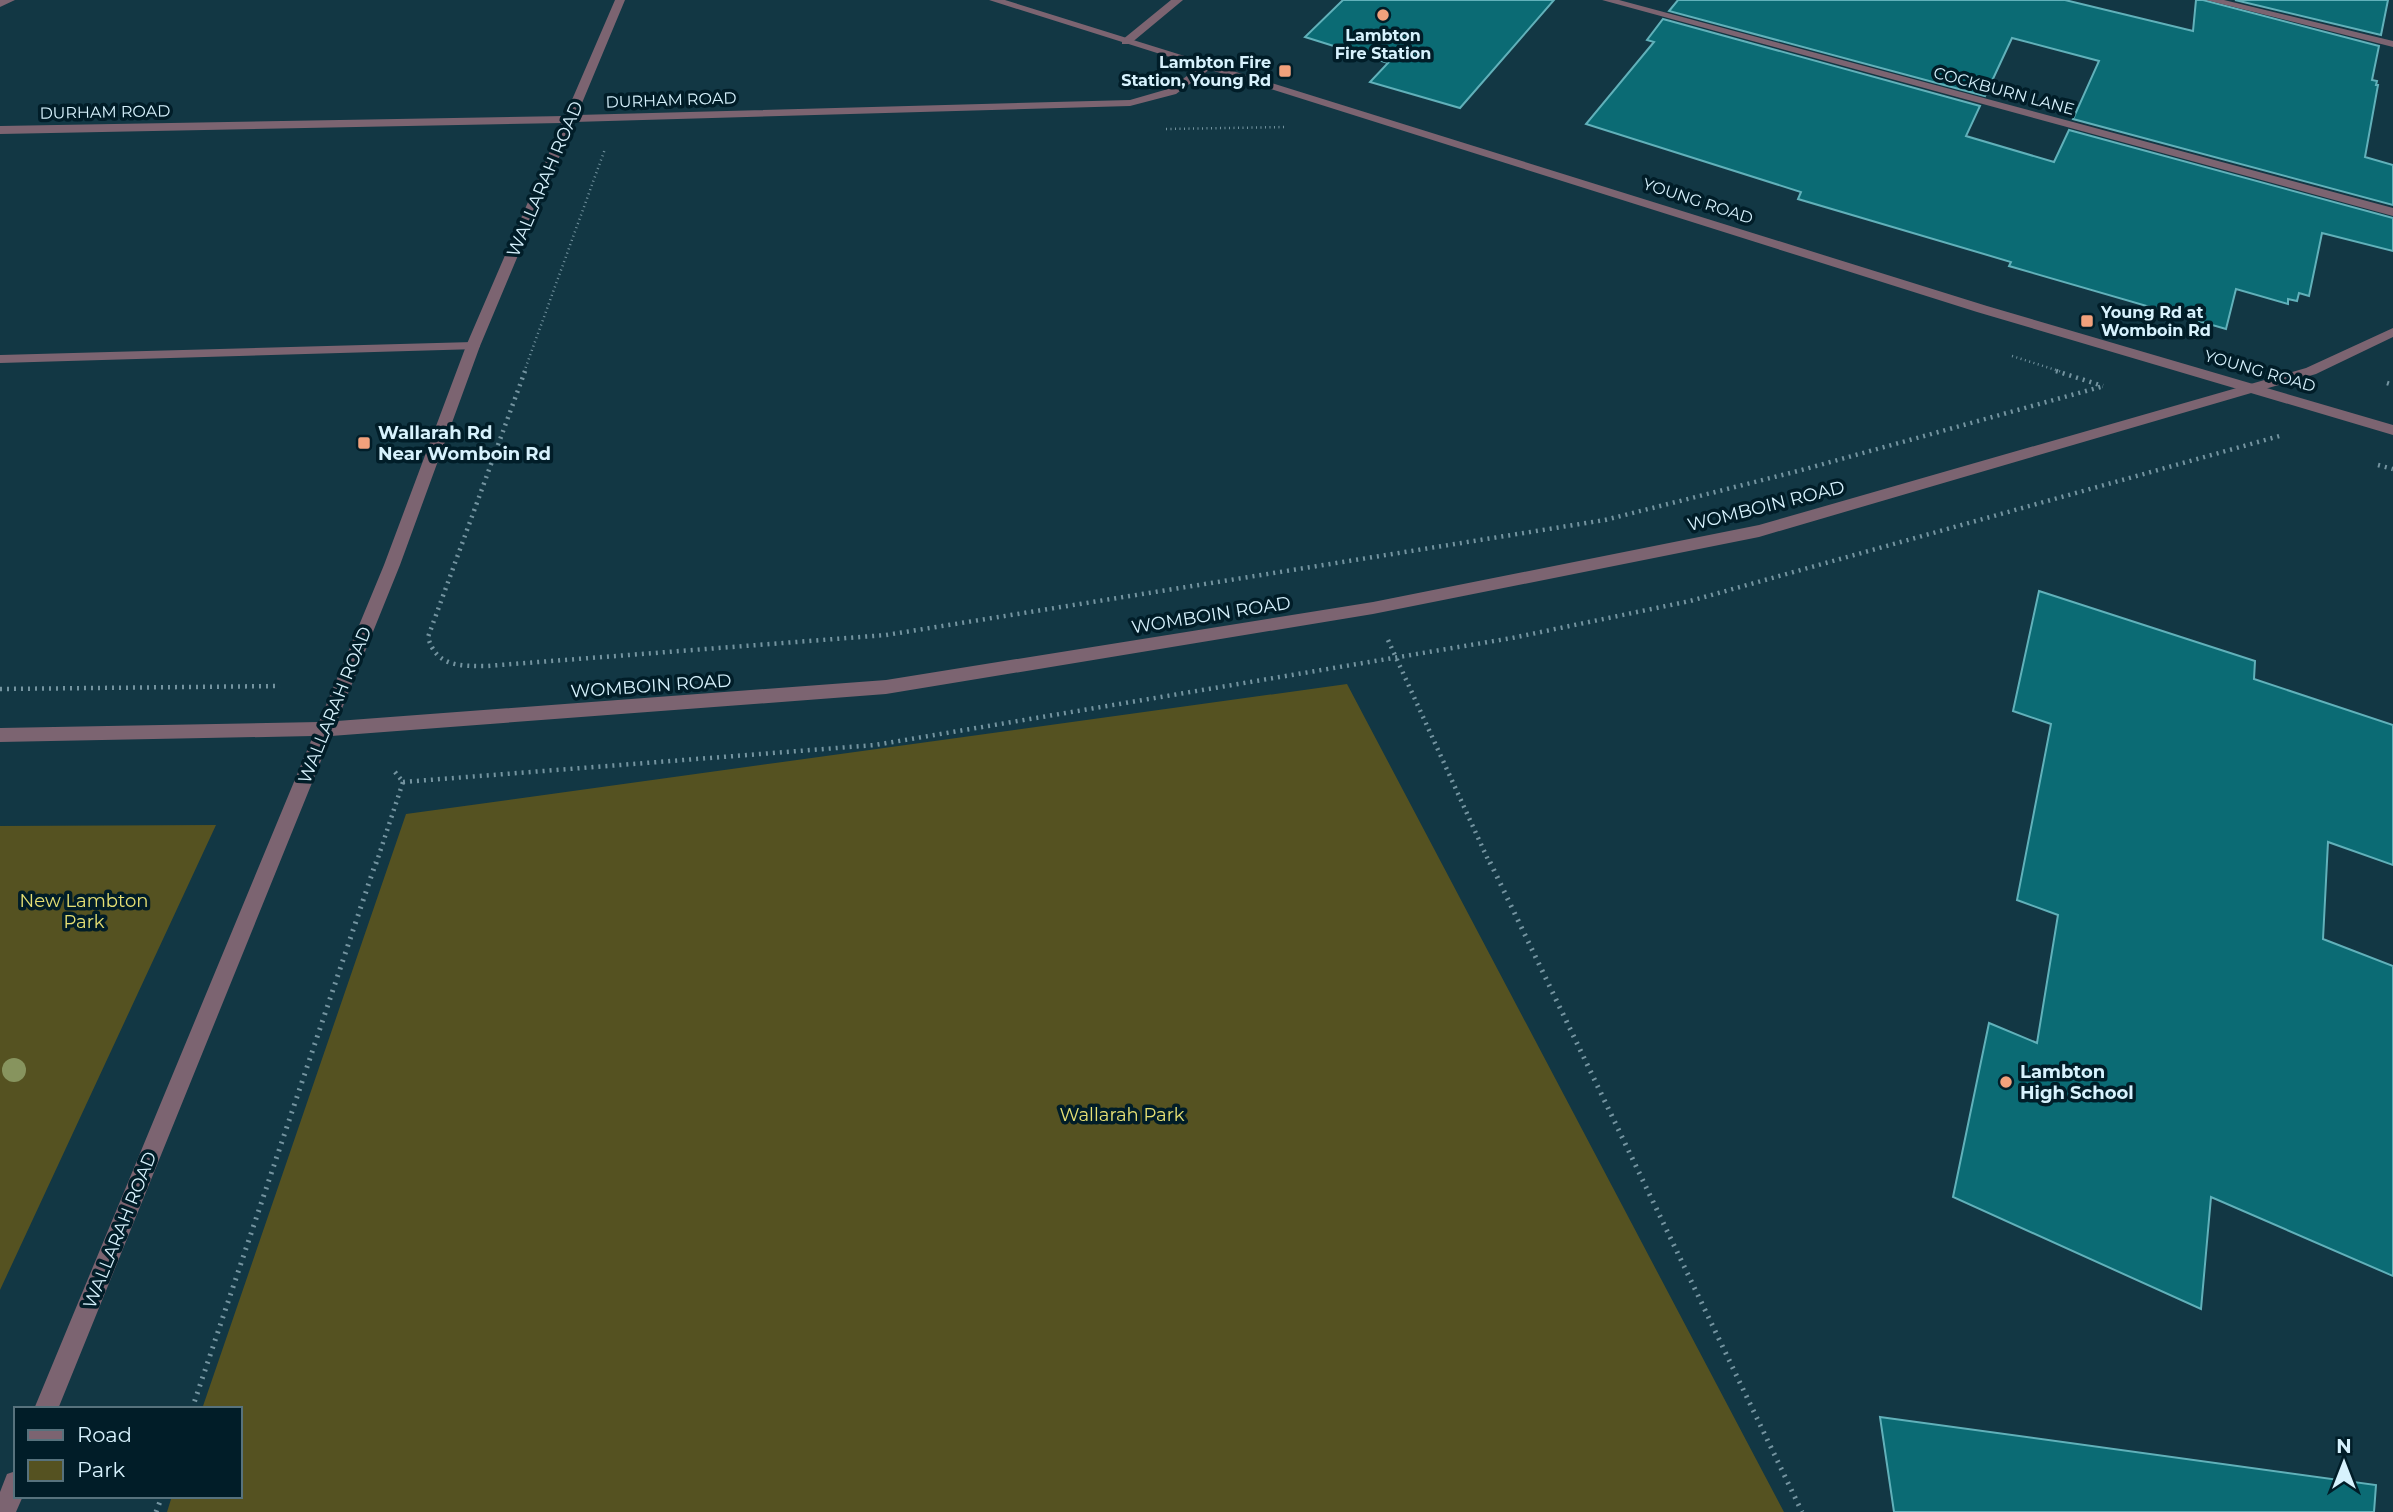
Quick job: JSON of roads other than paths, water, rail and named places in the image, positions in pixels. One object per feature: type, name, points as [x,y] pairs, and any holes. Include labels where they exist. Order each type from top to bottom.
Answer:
[{"type":"street","points":[[0,4],[10,0]]},
{"type":"street","name":"WALLARAH ROAD","points":[[47,1407],[392,565],[473,346],[620,0]]},
{"type":"street","name":"YOUNG ROAD","points":[[994,0],[1982,309],[2393,430]]},
{"type":"street","points":[[1126,42],[1178,0]]},
{"type":"street","name":"COCKBURN LANE","points":[[1606,0],[2393,212]]},
{"type":"street","points":[[2211,0],[2393,44]]},
{"type":"street","name":"DURHAM ROAD","points":[[0,130],[571,119],[1130,103],[1157,100],[1179,90],[1207,67]]},
{"type":"street","name":"WOMBOIN ROAD","points":[[0,735],[325,729],[886,687],[1373,608],[1759,531],[2311,371],[2393,332]]},
{"type":"street","points":[[0,359],[473,346]]},
{"type":"street","points":[[4,1512],[14,1487]]},
{"type":"place","name":"Lambton Fire Station","points":[[1383,15]]},
{"type":"place","name":"Lambton Fire Station, Young Rd","points":[[1285,71]]},
{"type":"place","name":"Young Rd at Womboin Rd","points":[[2087,321]]},
{"type":"place","name":"Wallarah Rd Near Womboin Rd","points":[[364,443]]},
{"type":"place","name":"Lambton High School","points":[[2006,1082]]},
{"type":"park label","name":"New Lambton Park","points":[[84,911]]},
{"type":"park label","name":"Wallarah Park","points":[[1122,1115]]}]
